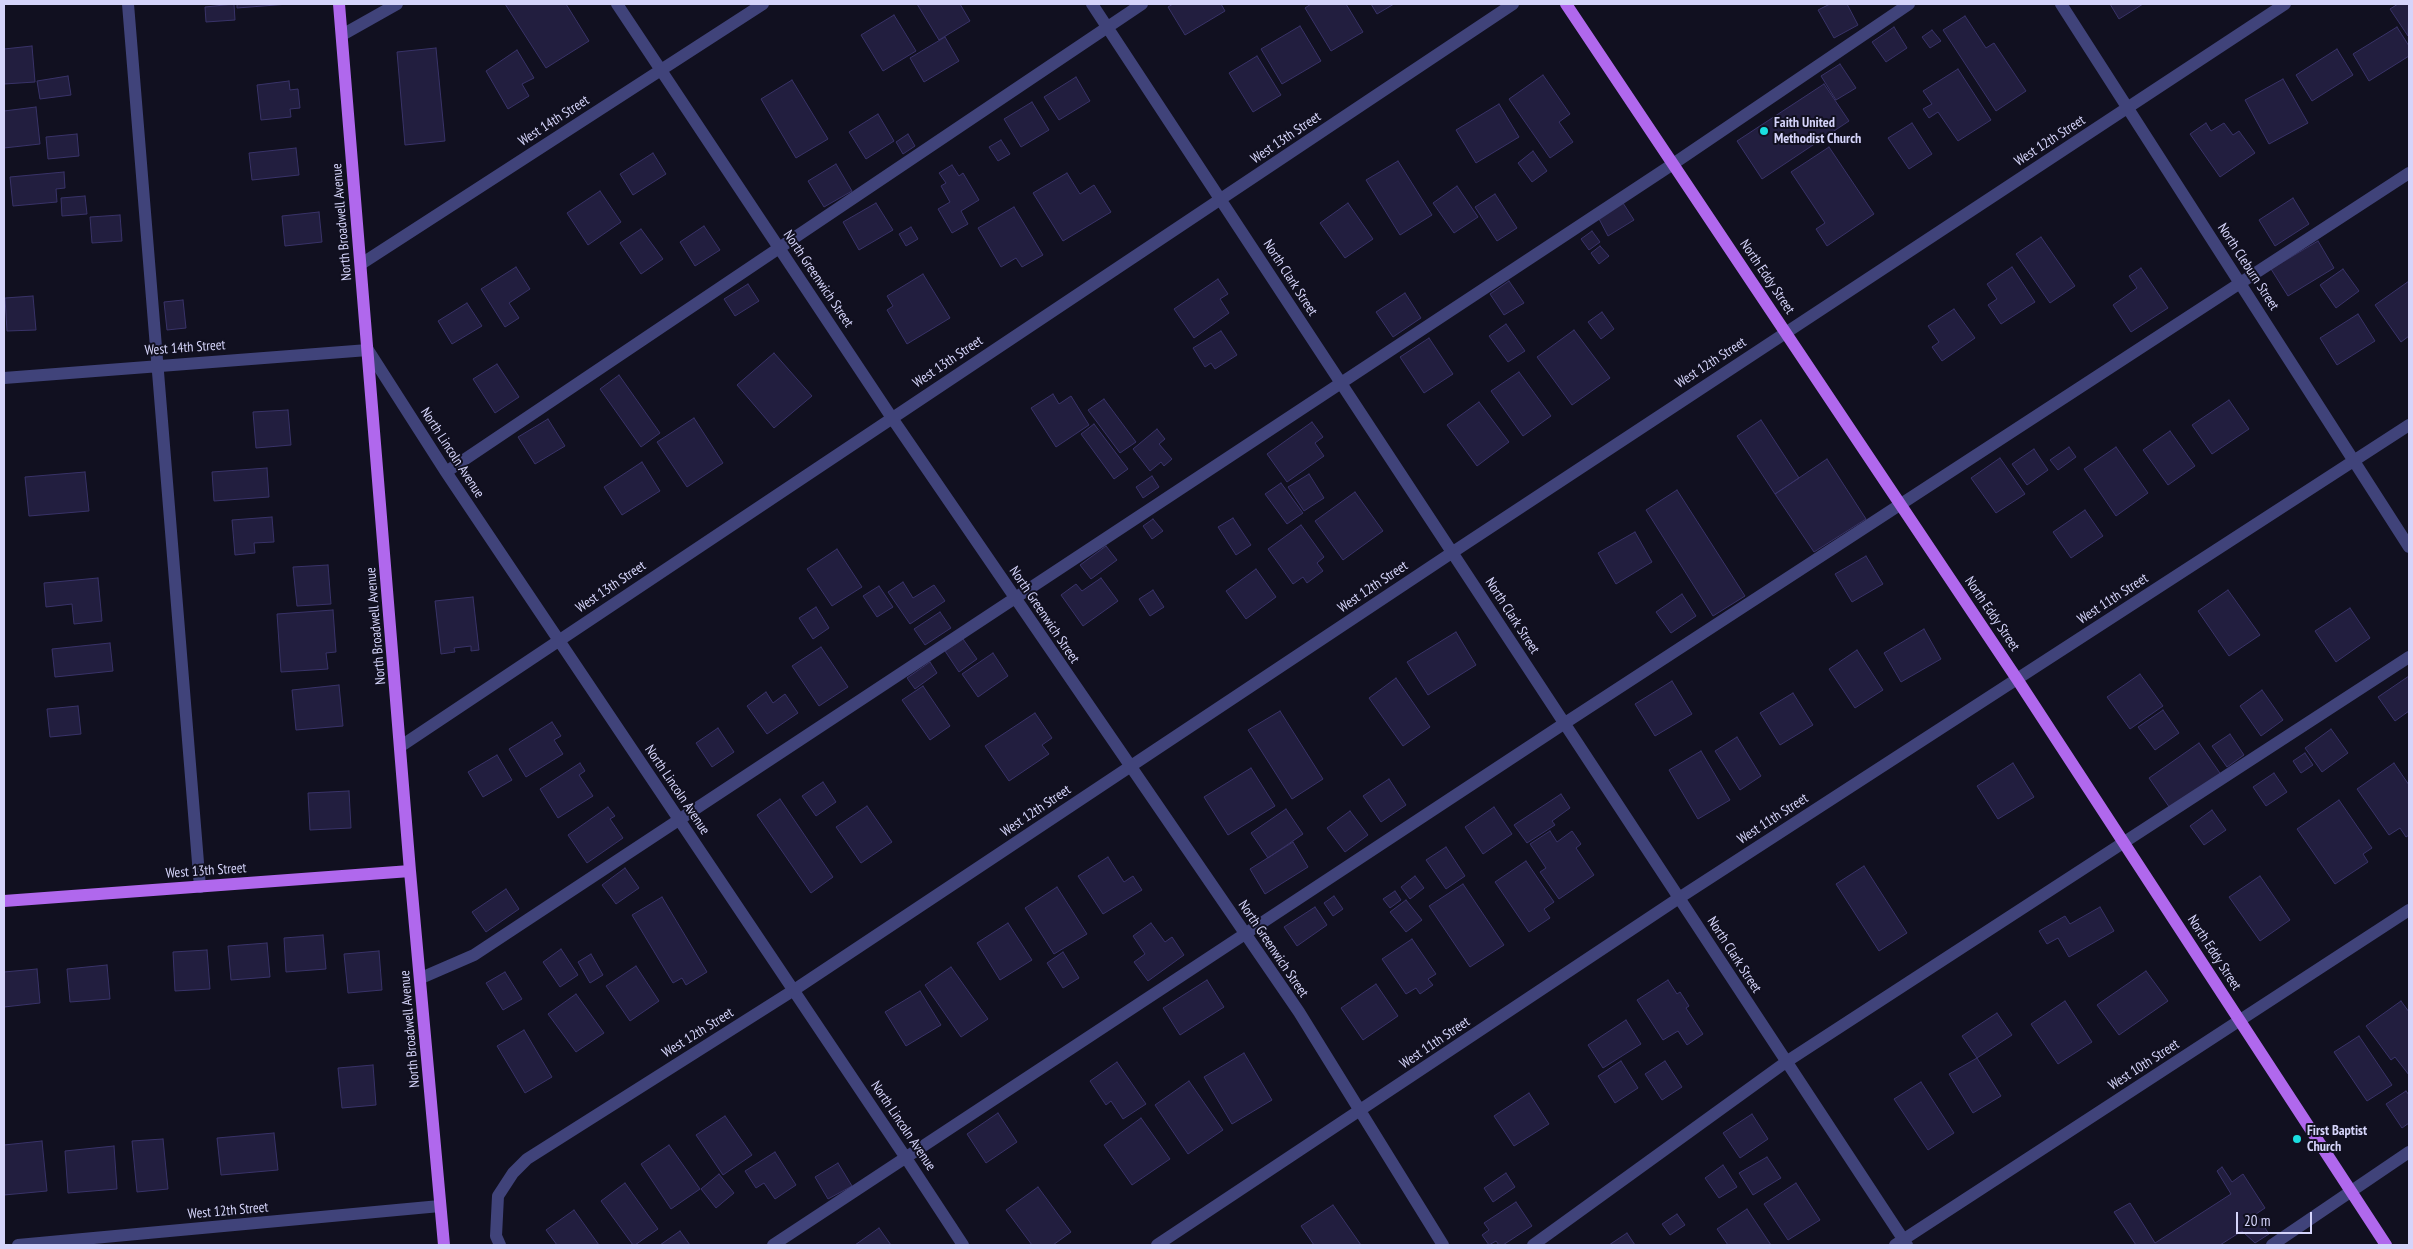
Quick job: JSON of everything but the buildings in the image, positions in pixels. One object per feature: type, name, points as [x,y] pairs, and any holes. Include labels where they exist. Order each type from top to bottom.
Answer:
[{"type":"main road","name":"North Broadwell Avenue","points":[[339,4],[410,871],[444,1245]]},
{"type":"main road","name":"North Eddy Street","points":[[1566,4],[2017,679],[2386,1245]]},
{"type":"main road","name":"West 13th Street","points":[[4,901],[410,871]]},
{"type":"street","points":[[128,4],[200,886]]},
{"type":"street","points":[[342,35],[397,4]]},
{"type":"street","name":"North Greenwich Street","points":[[617,4],[892,418],[1299,1012],[1443,1245]]},
{"type":"street","name":"West 14th Street","points":[[361,264],[762,4]]},
{"type":"street","name":"North Clark Street","points":[[1092,4],[1565,723],[1902,1243]]},
{"type":"street","points":[[446,472],[1142,4]]},
{"type":"street","name":"West 13th Street","points":[[401,746],[1513,4]]},
{"type":"street","points":[[420,978],[474,954],[1673,164],[1909,4]]},
{"type":"street","name":"North Cleburn Street","points":[[2061,4],[2409,547]]},
{"type":"street","name":"West 12th Street","points":[[500,1245],[496,1236],[498,1196],[513,1172],[527,1159],[794,990],[1452,552],[2285,4]]},
{"type":"street","points":[[773,1245],[1565,723],[2409,173]]},
{"type":"street","name":"West 14th Street","points":[[4,378],[368,350]]},
{"type":"street","name":"North Lincoln Avenue","points":[[368,350],[446,472],[963,1245]]},
{"type":"street","name":"West 11th Street","points":[[1157,1245],[1360,1112],[1679,898],[2409,425]]},
{"type":"street","points":[[1533,1245],[1786,1062],[2409,657]]},
{"type":"street","name":"West 10th Street","points":[[1902,1243],[2409,910]]},
{"type":"street","points":[[2272,1245],[2409,1152]]},
{"type":"street","name":"West 12th Street","points":[[18,1245],[440,1206]]},
{"type":"place","name":"Faith United Methodist Church","points":[[1764,131]]},
{"type":"place","name":"First Baptist Church","points":[[2297,1139]]}]
